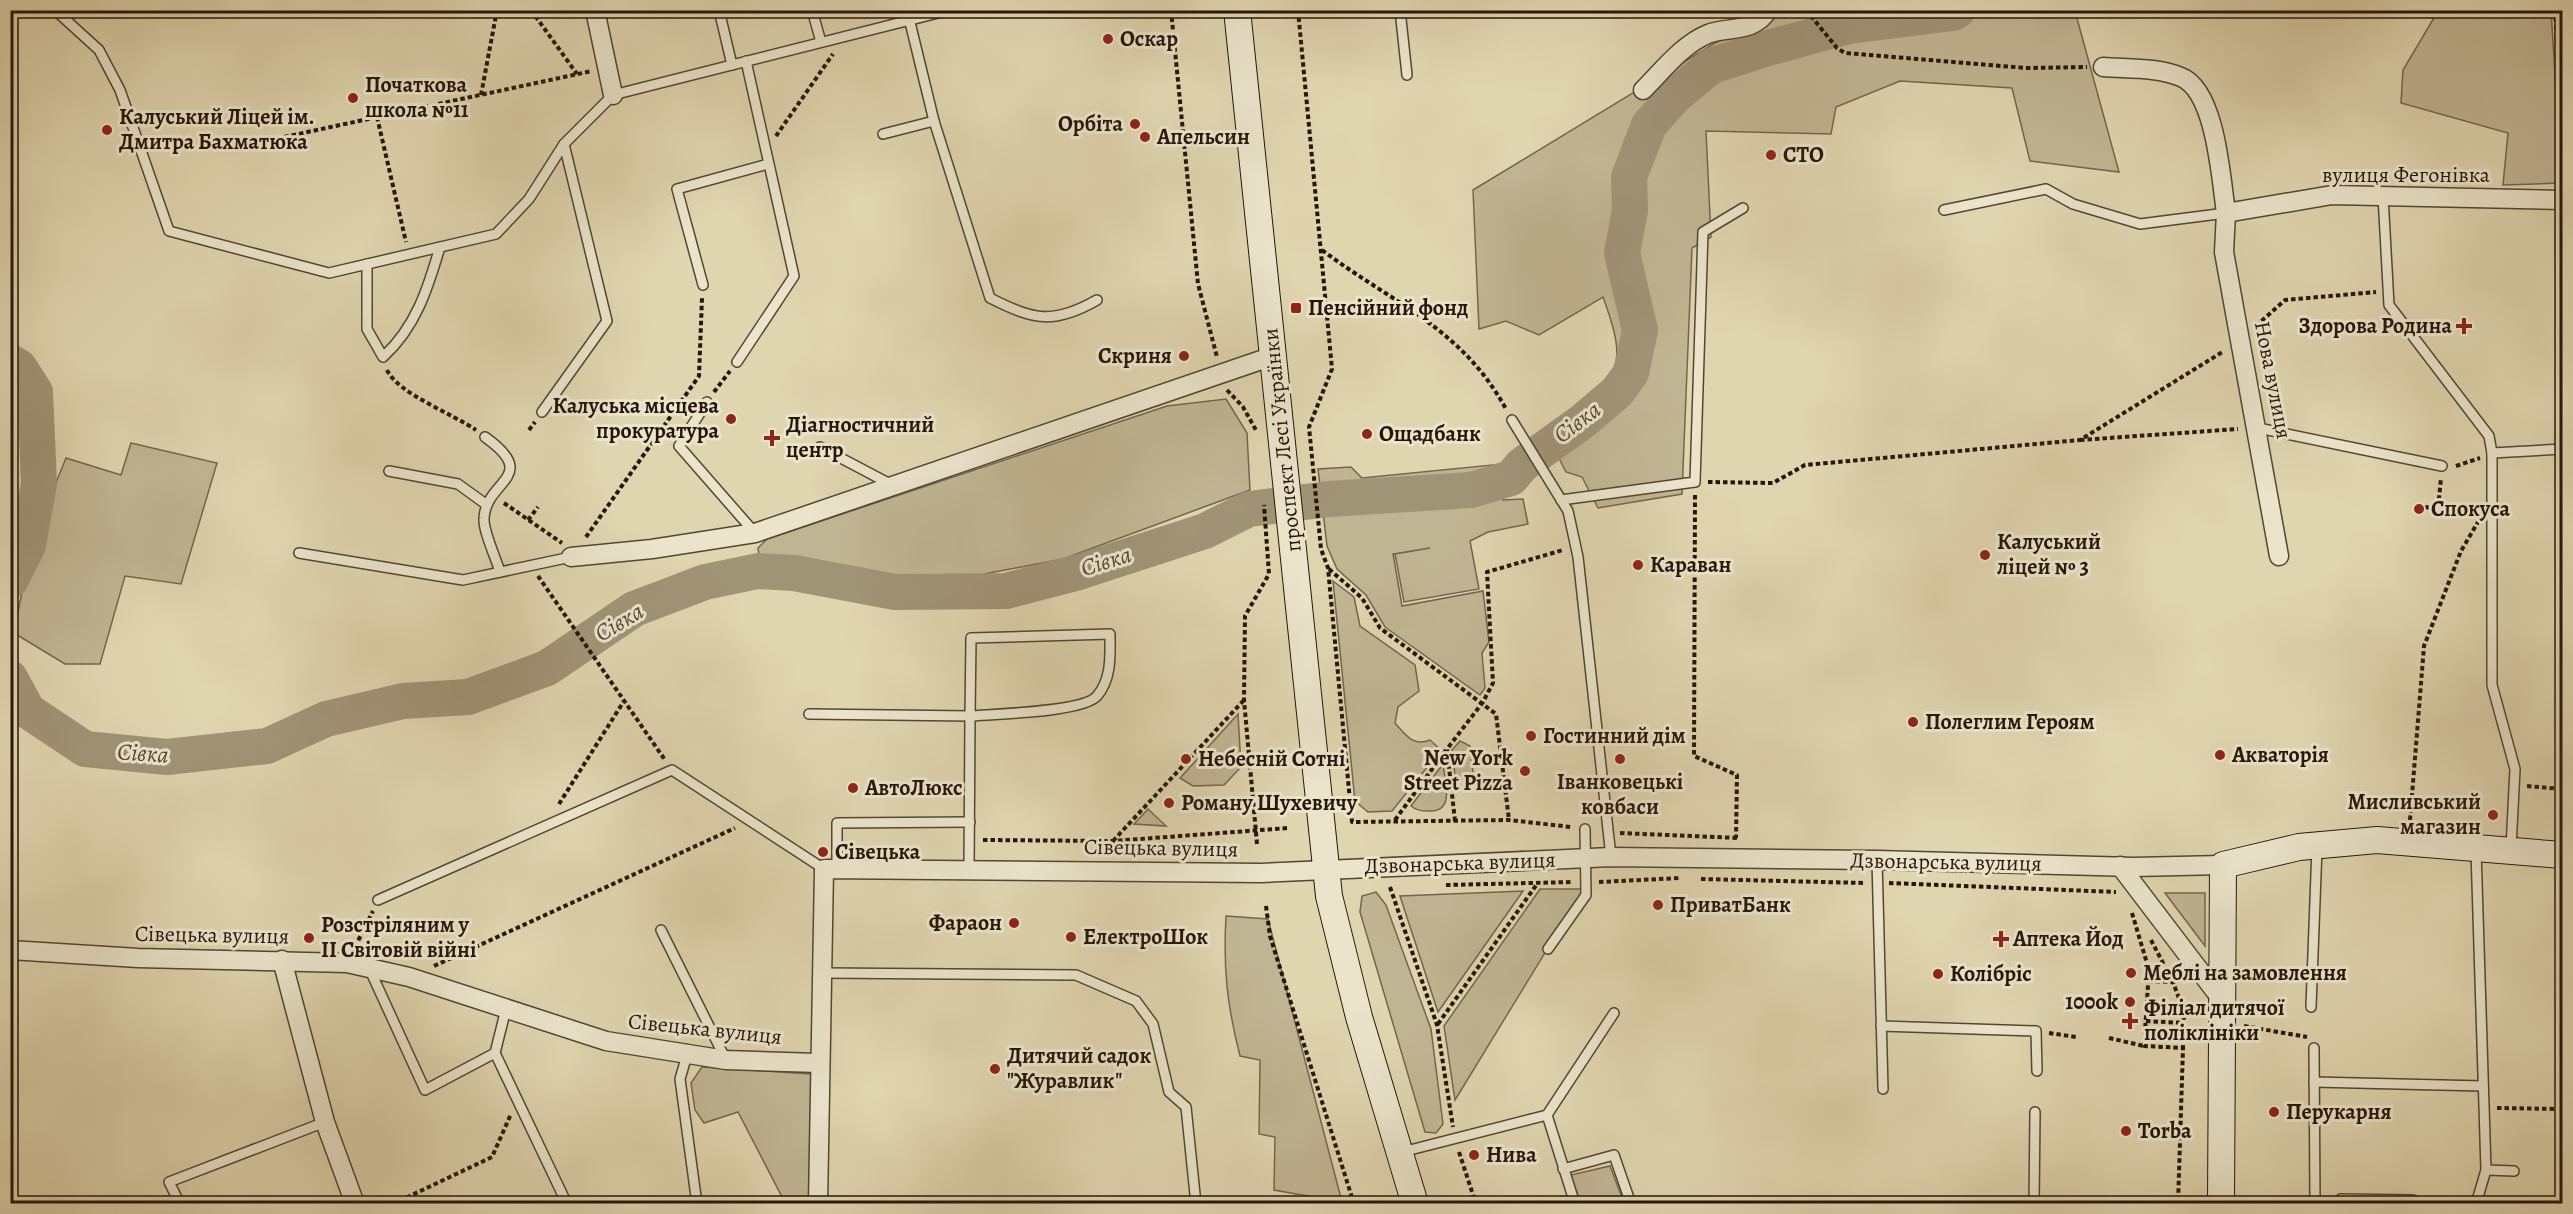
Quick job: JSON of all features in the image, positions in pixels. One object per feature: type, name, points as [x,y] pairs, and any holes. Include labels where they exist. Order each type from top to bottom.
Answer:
[{"type":"main road","name":"проспект Лесі Українки","points":[[1237,10],[1284,456],[1280,543],[1329,896],[1356,1006],[1400,1153],[1411,1203]]},
{"type":"main road","name":"Дзвонарська вулиця","points":[[2223,865],[2317,845],[2377,840],[2562,855]]},
{"type":"main road","points":[[2221,1203],[2223,865]]},
{"type":"street","points":[[594,10],[613,95]]},
{"type":"street","points":[[1643,90],[1697,40],[1714,32],[1735,31],[1749,26],[1768,10]]},
{"type":"street","points":[[2103,67],[2155,70],[2182,77],[2195,87],[2207,108],[2226,213]]},
{"type":"street","name":"вулиця Фегонівка","points":[[2226,213],[2332,195],[2562,201]]},
{"type":"street","name":"Нова вулиця","points":[[2226,213],[2224,252],[2258,428],[2279,555]]},
{"type":"street","points":[[573,554],[652,549],[756,533],[1273,356]]},
{"type":"street","name":"Дзвонарська вулиця","points":[[1326,869],[1611,857],[2120,866],[2223,865]]},
{"type":"street","points":[[2120,866],[2222,1000]]},
{"type":"street","points":[[818,1203],[822,973],[831,869]]},
{"type":"street","name":"Сівецька вулиця","points":[[831,869],[1261,873],[1326,869]]},
{"type":"street","name":"Сівецька вулиця","points":[[10,950],[138,958],[347,963],[409,977],[606,1041],[726,1060],[819,1063]]},
{"type":"street","points":[[282,960],[325,1122],[355,1203]]},
{"type":"lane","points":[[55,10],[99,50],[120,90],[169,231],[330,273],[496,234],[529,199],[564,144],[613,95],[846,36],[908,15],[950,10]]},
{"type":"lane","points":[[719,10],[732,65]]},
{"type":"lane","points":[[812,10],[821,42]]},
{"type":"lane","points":[[1400,10],[1407,75]]},
{"type":"lane","points":[[908,15],[934,121],[990,298],[1015,310],[1042,317],[1070,315],[1097,300]]},
{"type":"lane","points":[[737,362],[794,276],[746,61]]},
{"type":"lane","points":[[883,134],[934,121]]},
{"type":"lane","points":[[542,412],[607,321],[564,144]]},
{"type":"lane","points":[[703,285],[677,189],[768,164]]},
{"type":"lane","points":[[1944,210],[2046,189],[2073,204],[2140,225],[2226,213]]},
{"type":"lane","points":[[2383,196],[2389,304],[2489,436],[2492,453],[2492,685],[2515,769],[2511,850]]},
{"type":"lane","points":[[1561,500],[1695,482],[1703,232],[1743,208]]},
{"type":"lane","points":[[367,264],[367,329],[383,357],[392,349],[424,301],[440,247]]},
{"type":"lane","points":[[707,402],[679,446],[756,533]]},
{"type":"lane","points":[[1512,420],[1568,511],[1575,546],[1611,857]]},
{"type":"lane","points":[[2258,428],[2442,466]]},
{"type":"lane","points":[[485,437],[504,452],[510,463],[508,475],[487,505],[484,519],[500,572]]},
{"type":"lane","points":[[820,447],[895,486]]},
{"type":"lane","points":[[2492,453],[2562,449]]},
{"type":"lane","points":[[389,471],[458,484],[487,505]]},
{"type":"lane","points":[[299,553],[454,579],[500,572],[573,554]]},
{"type":"lane","points":[[809,714],[970,716],[1077,707],[1097,698],[1109,675],[1110,634],[971,638],[970,716],[970,822],[969,870]]},
{"type":"lane","points":[[378,900],[672,770],[750,821],[831,869],[837,824],[970,822]]},
{"type":"lane","points":[[1548,949],[1586,895],[1585,829]]},
{"type":"lane","points":[[2311,1007],[2317,845]]},
{"type":"lane","points":[[2476,848],[2486,1170],[2476,1203]]},
{"type":"lane","points":[[1876,860],[1883,1089]]},
{"type":"lane","points":[[661,930],[726,1060]]},
{"type":"lane","points":[[369,968],[424,1090],[495,1053]]},
{"type":"lane","points":[[822,973],[1076,975],[1136,1001],[1153,1024],[1169,1092],[1186,1107],[1196,1203]]},
{"type":"lane","points":[[506,1009],[495,1053],[567,1203]]},
{"type":"lane","points":[[1400,1153],[1547,1115],[1614,1013]]},
{"type":"lane","points":[[1881,1026],[2036,1031],[2037,1071]]},
{"type":"lane","points":[[2314,1048],[2315,1203]]},
{"type":"lane","points":[[687,1055],[680,1079],[697,1203]]},
{"type":"lane","points":[[2314,1082],[2483,1086]]},
{"type":"lane","points":[[2034,1203],[2035,1112]]},
{"type":"lane","points":[[1547,1115],[1575,1203]]},
{"type":"lane","points":[[180,1203],[169,1182],[325,1122]]},
{"type":"lane","points":[[1563,1169],[1614,1155],[1631,1203]]},
{"type":"lane","points":[[2486,1170],[2514,1171]]},
{"type":"lane","points":[[2340,1203],[2341,1199],[2413,1200]]},
{"type":"path","points":[[481,95],[497,10]]},
{"type":"path","points":[[531,10],[577,74]]},
{"type":"path","points":[[1171,10],[1198,284],[1228,394],[1243,407],[1257,431],[1258,440]]},
{"type":"path","points":[[1298,10],[1332,369],[1309,427],[1320,538],[1328,568],[1352,822],[1509,820],[1585,829]]},
{"type":"path","points":[[1806,10],[1837,48],[1845,53],[2026,68],[2103,67]]},
{"type":"path","points":[[2555,10],[2562,123]]},
{"type":"path","points":[[765,152],[846,36]]},
{"type":"path","points":[[233,148],[607,67]]},
{"type":"path","points":[[377,117],[409,254]]},
{"type":"path","points":[[1321,249],[1363,281],[1416,311],[1467,353],[1494,386],[1512,420]]},
{"type":"path","points":[[494,496],[573,554],[699,376],[703,285]]},
{"type":"path","points":[[2080,440],[2241,340],[2285,300],[2388,291]]},
{"type":"path","points":[[383,357],[389,376],[406,391],[455,416],[485,437]]},
{"type":"path","points":[[707,402],[737,362]]},
{"type":"path","points":[[1736,838],[1737,775],[1694,756],[1695,482],[1773,483],[1805,465],[2080,440],[2258,428]]},
{"type":"path","points":[[2409,827],[2424,646],[2461,551],[2492,497]]},
{"type":"path","points":[[528,520],[538,507]]},
{"type":"path","points":[[1257,844],[1244,700],[1245,616],[1269,574],[1280,543]]},
{"type":"path","points":[[1395,820],[1483,702],[1493,683],[1486,572],[1575,546]]},
{"type":"path","points":[[531,565],[672,770]]},
{"type":"path","points":[[1328,568],[1362,598],[1380,628],[1483,702],[1496,714],[1509,820]]},
{"type":"path","points":[[546,826],[624,700]]},
{"type":"path","points":[[1113,841],[1244,700]]},
{"type":"path","points":[[1447,749],[1455,821]]},
{"type":"path","points":[[2514,786],[2562,789]]},
{"type":"path","points":[[409,977],[750,821]]},
{"type":"path","points":[[969,840],[1113,841],[1288,828]]},
{"type":"path","points":[[1608,832],[1747,838]]},
{"type":"path","points":[[1437,1025],[1538,883]]},
{"type":"path","points":[[1389,887],[1437,1025],[1455,1138]]},
{"type":"path","points":[[347,963],[378,900]]},
{"type":"path","points":[[2130,902],[2141,922]]},
{"type":"path","points":[[1266,906],[1273,946],[1354,1203]]},
{"type":"path","points":[[2146,932],[2173,982],[2182,1005],[2183,1048]]},
{"type":"path","points":[[2148,981],[2173,982]]},
{"type":"path","points":[[2147,1003],[2182,1005]]},
{"type":"path","points":[[2146,1021],[2184,1023]]},
{"type":"path","points":[[2243,1025],[2310,1037],[2314,1048]]},
{"type":"path","points":[[2036,1031],[2076,1037]]},
{"type":"path","points":[[2109,1038],[2144,1046]]},
{"type":"path","points":[[393,1203],[492,1157],[517,1100]]},
{"type":"path","points":[[2484,1108],[2562,1109]]},
{"type":"path","points":[[1459,1153],[1476,1203]]},
{"type":"shaded area","points":[[1763,10],[2075,11],[2119,172],[2030,161],[2012,88],[1900,81],[1836,107],[1831,134],[1706,131],[1711,237],[1692,248],[1682,494],[1598,508],[1582,477],[1566,472],[1547,435],[1598,393],[1612,372],[1617,354],[1613,329],[1603,297],[1539,335],[1506,321],[1479,329],[1473,190],[1735,31]]},
{"type":"shaded area","points":[[2438,11],[2551,11],[2562,183],[2503,185],[2508,133],[2401,103],[2403,70]]},
{"type":"shaded area","points":[[1226,399],[1247,433],[1250,490],[1063,559],[979,575],[896,577],[760,561],[758,548],[767,539],[1167,406]]},
{"type":"shaded area","points":[[131,443],[217,463],[181,584],[125,576],[100,664],[65,664],[14,633],[35,544],[66,458],[121,475]]},
{"type":"shaded area","points":[[1512,463],[1503,500],[1523,499],[1528,524],[1488,532],[1470,541],[1479,589],[1404,602],[1395,554],[1430,548],[1393,554],[1402,606],[1483,591],[1489,642],[1482,653],[1485,688],[1480,695],[1385,627],[1366,595],[1337,569],[1327,546],[1318,469],[1351,467],[1362,478]]},
{"type":"shaded area","points":[[1333,581],[1354,597],[1360,626],[1415,665],[1419,691],[1398,707],[1395,723],[1410,739],[1419,742],[1430,740],[1441,750],[1392,811],[1368,812],[1355,801]]},
{"type":"shaded area","points":[[1238,714],[1241,767],[1224,785],[1193,786],[1180,778]]},
{"type":"shaded area","points":[[1460,741],[1470,746],[1473,773],[1465,780],[1455,775],[1452,750]]},
{"type":"shaded area","points":[[1443,764],[1447,794],[1443,806],[1438,810],[1430,811],[1413,808],[1411,806]]},
{"type":"shaded area","points":[[1148,809],[1166,826],[1134,824]]},
{"type":"shaded area","points":[[1540,889],[1584,889],[1455,1100],[1444,1026]]},
{"type":"shaded area","points":[[1523,891],[1438,1012],[1400,896]]},
{"type":"shaded area","points":[[1376,892],[1386,905],[1431,1029],[1443,1124],[1436,1133],[1425,1132],[1360,912],[1362,896]]},
{"type":"shaded area","points":[[2165,893],[2205,893],[2205,946]]},
{"type":"shaded area","points":[[1226,916],[1268,919],[1342,1202],[1274,1190],[1275,1137],[1259,1134],[1260,1060],[1240,1056],[1232,1020],[1225,953]]},
{"type":"shaded area","points":[[702,1067],[811,1074],[809,1203],[770,1203],[782,1197],[738,1112],[704,1123],[695,1110],[691,1083]]},
{"type":"shaded area","points":[[1610,1166],[1624,1203],[1580,1203],[1571,1175]]},
{"type":"waterway","name":"Сівка","points":[[10,678],[28,711],[85,749],[167,757],[267,746],[326,719],[403,701],[468,697],[547,668],[634,609],[705,582],[758,571],[794,573],[895,592],[1006,591],[1079,572],[1205,531],[1249,509],[1329,499],[1471,490],[1511,478],[1522,465],[1583,421],[1617,392],[1631,373],[1640,330],[1622,253],[1630,210],[1629,177],[1649,125],[1674,97],[1711,66],[1768,48],[1849,26],[1953,13],[1958,10]]},
{"type":"waterway","name":"Сівка","points":[[10,362],[19,367],[35,392],[39,484],[28,545],[10,581]]},
{"type":"place","name":"Оскар","points":[[1108,39]]},
{"type":"place","name":"Початкова школа №11","points":[[353,98]]},
{"type":"place","name":"Орбіта","points":[[1135,124]]},
{"type":"place","name":"Калуський Ліцей ім. Дмитра Бахматюка","points":[[107,130]]},
{"type":"place","name":"Апельсин","points":[[1145,137]]},
{"type":"place","name":"СТО","points":[[1771,155]]},
{"type":"place","name":"Пенсійний фонд","points":[[1296,308]]},
{"type":"place","name":"Здорова Родина","points":[[2464,326]]},
{"type":"place","name":"Скриня","points":[[1184,356]]},
{"type":"place","name":"Калуська місцева прокуратура","points":[[731,419]]},
{"type":"place","name":"Ощадбанк","points":[[1367,434]]},
{"type":"place","name":"Діагностичний центр","points":[[772,438]]},
{"type":"place","name":"Спокуса","points":[[2419,509]]},
{"type":"place","name":"Калуський ліцей № 3","points":[[1985,555]]},
{"type":"place","name":"Караван","points":[[1638,565]]},
{"type":"place","name":"Полеглим Героям","points":[[1913,722]]},
{"type":"place","name":"Гостинний дім","points":[[1531,736]]},
{"type":"place","name":"Акваторія","points":[[2220,755]]},
{"type":"place","name":"Небесній Сотні","points":[[1186,759]]},
{"type":"place","name":"Іванковецькі ковбаси","points":[[1620,759]]},
{"type":"place","name":"New York Street Pizza","points":[[1525,771]]},
{"type":"place","name":"АвтоЛюкс","points":[[853,788]]},
{"type":"place","name":"Роману Шухевичу","points":[[1169,803]]},
{"type":"place","name":"Мисливський магазин","points":[[2493,815]]},
{"type":"place","name":"Сівецька","points":[[823,852]]},
{"type":"place","name":"ПриватБанк","points":[[1658,905]]},
{"type":"place","name":"Фараон","points":[[1014,923]]},
{"type":"place","name":"ЕлектроШок","points":[[1071,937]]},
{"type":"place","name":"Розстріляним у II Світовій війні","points":[[309,938]]},
{"type":"place","name":"Аптека Йод","points":[[2001,939]]},
{"type":"place","name":"Меблі на замовлення","points":[[2131,973]]},
{"type":"place","name":"Колібріс","points":[[1938,974]]},
{"type":"place","name":"100ok","points":[[2130,1002]]},
{"type":"place","name":"Філіал дитячої поліклініки","points":[[2130,1021]]},
{"type":"place","name":"Дитячий садок \"Журавлик\"","points":[[995,1069]]},
{"type":"place","name":"Перукарня","points":[[2274,1112]]},
{"type":"place","name":"Torba","points":[[2126,1131]]},
{"type":"place","name":"Нива","points":[[1474,1155]]}]
